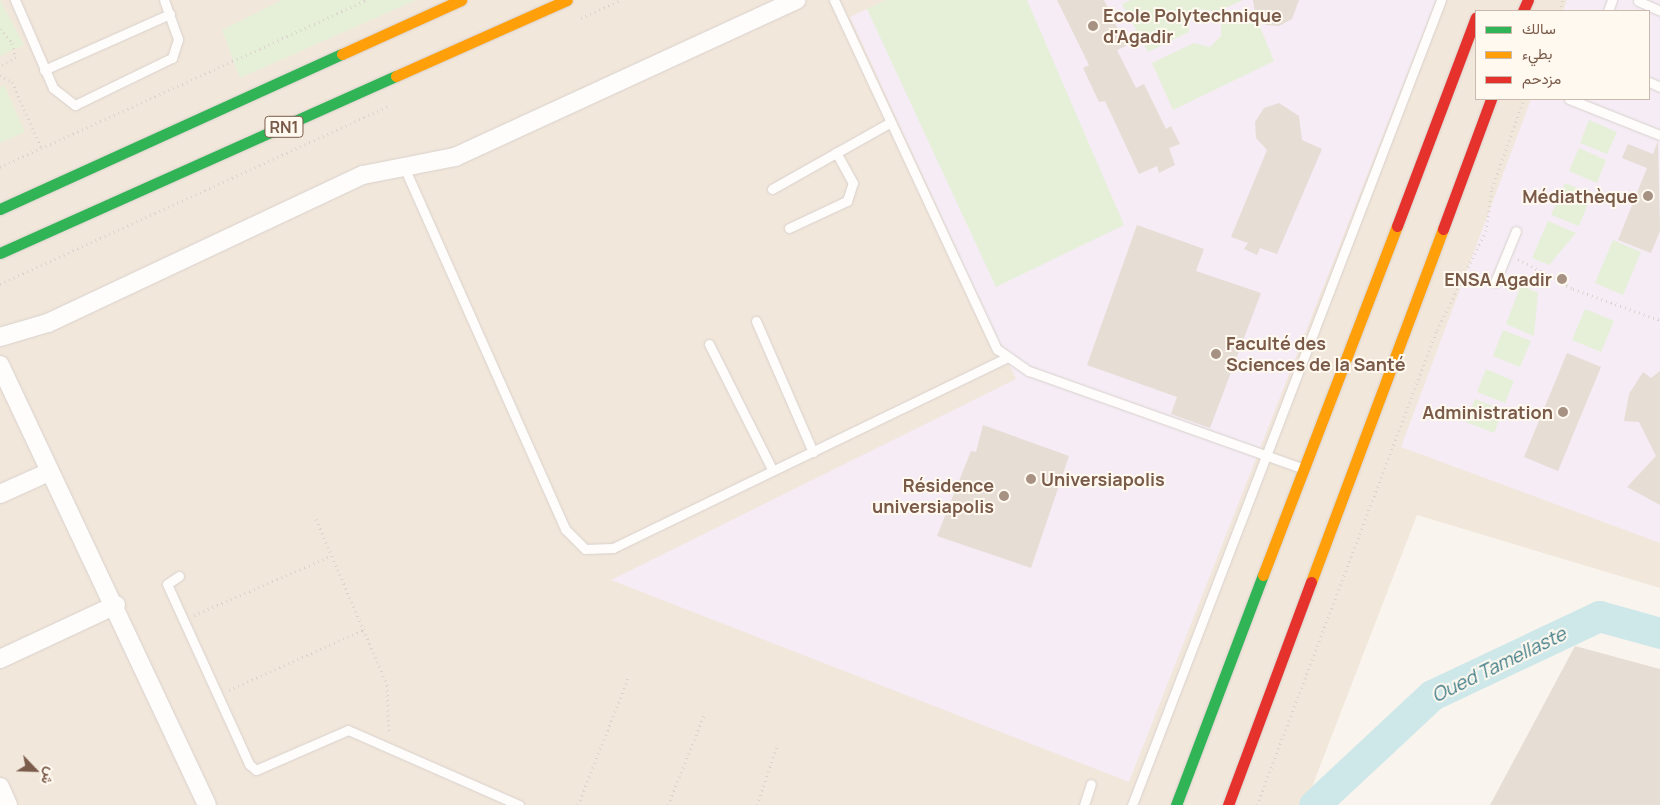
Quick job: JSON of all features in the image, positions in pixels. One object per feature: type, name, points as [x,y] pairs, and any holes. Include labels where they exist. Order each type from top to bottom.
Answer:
[{"type":"main road","name":"RN1","points":[[0,208],[461,0]]},
{"type":"main road","name":"RN1","points":[[0,253],[567,0]]},
{"type":"main road","points":[[1176,805],[1475,19]]},
{"type":"main road","points":[[1228,805],[1491,100]]},
{"type":"street","points":[[0,337],[48,323],[363,175],[455,157],[797,0]]},
{"type":"street","points":[[0,365],[49,472],[116,605],[207,805]]},
{"type":"street","points":[[0,494],[49,472]]},
{"type":"street","points":[[0,659],[116,605]]},
{"type":"street","points":[[0,787],[8,805]]},
{"type":"lane","points":[[15,0],[44,70],[61,98],[75,105],[172,58],[178,39],[164,0]]},
{"type":"lane","points":[[834,0],[982,327],[1006,358],[1029,371],[1303,469]]},
{"type":"lane","points":[[1132,805],[1441,0]]},
{"type":"lane","points":[[1638,1],[1660,11]]},
{"type":"lane","points":[[44,70],[170,14]]},
{"type":"lane","points":[[1572,100],[1660,135]]},
{"type":"lane","points":[[772,189],[889,124]]},
{"type":"lane","points":[[790,228],[847,201],[853,183],[836,152]]},
{"type":"lane","points":[[404,167],[561,520],[577,544],[594,551],[613,548],[772,469],[813,452],[1006,358]]},
{"type":"lane","points":[[1495,282],[1516,231]]},
{"type":"lane","points":[[756,321],[813,452]]},
{"type":"lane","points":[[709,344],[772,469]]},
{"type":"lane","points":[[179,576],[167,584],[248,764],[256,770],[348,730],[519,805]]},
{"type":"lane","points":[[1084,805],[1091,784]]},
{"type":"path","points":[[0,167],[366,0]]},
{"type":"path","points":[[575,21],[621,0]]},
{"type":"path","points":[[0,29],[12,43],[16,57],[0,66]]},
{"type":"path","points":[[0,75],[12,82],[41,147]]},
{"type":"path","points":[[1257,805],[1437,330],[1486,231],[1492,188],[1524,100]]},
{"type":"path","points":[[0,284],[395,103]]},
{"type":"path","points":[[1506,253],[1573,288],[1660,320]]},
{"type":"path","points":[[316,519],[388,685],[390,747]]},
{"type":"path","points":[[183,620],[331,556]]},
{"type":"path","points":[[217,695],[363,630]]},
{"type":"path","points":[[578,805],[628,679]]},
{"type":"path","points":[[668,805],[705,713]]},
{"type":"path","points":[[757,805],[778,743]]},
{"type":"shaded area","points":[[0,0],[1660,0],[1660,588],[1417,515],[1305,805],[0,805]]},
{"type":"shaded area","name":"Universiapolis","points":[[886,0],[1436,0],[1129,782],[611,580],[1016,379],[850,17]]},
{"type":"shaded area","name":"ENSA Agadir","points":[[1567,0],[1660,0],[1660,543],[1401,447],[1531,100],[1650,100],[1650,10],[1563,10]]},
{"type":"green space","points":[[0,0],[24,45],[0,56]]},
{"type":"green space","points":[[282,0],[416,0],[240,78],[222,30]]},
{"type":"green space","points":[[886,0],[1027,0],[1124,225],[996,287],[867,9]]},
{"type":"green space","points":[[1131,0],[1243,0],[1217,12],[1200,9],[1189,20],[1189,32],[1148,52],[1122,4]]},
{"type":"green space","points":[[1253,10],[1274,61],[1173,110],[1152,63],[1194,43],[1210,47],[1221,36],[1221,24]]},
{"type":"green space","points":[[4,85],[25,132],[0,143],[0,87]]},
{"type":"green space","points":[[1589,120],[1617,132],[1607,154],[1580,143]]},
{"type":"green space","points":[[1579,148],[1606,160],[1597,183],[1569,171]]},
{"type":"green space","points":[[1565,183],[1592,194],[1579,226],[1551,215]]},
{"type":"green space","points":[[1548,221],[1576,233],[1549,265],[1532,258]]},
{"type":"green space","points":[[1613,240],[1641,252],[1623,295],[1595,283]]},
{"type":"green space","points":[[1521,285],[1538,293],[1534,336],[1506,324]]},
{"type":"green space","points":[[1585,309],[1614,321],[1601,352],[1572,340]]},
{"type":"green space","points":[[1503,330],[1531,341],[1520,367],[1493,356]]},
{"type":"green space","points":[[1486,369],[1514,381],[1505,403],[1477,392]]},
{"type":"green space","points":[[1475,399],[1503,410],[1494,433],[1466,422]]},
{"type":"building","points":[[1057,0],[1104,0],[1126,46],[1117,50],[1136,88],[1144,84],[1166,129],[1171,126],[1180,144],[1169,148],[1175,165],[1159,173],[1157,166],[1139,174],[1105,101],[1099,102],[1083,68],[1089,65]]},
{"type":"building","points":[[1253,0],[1299,0],[1292,19],[1279,26],[1266,25],[1255,13]]},
{"type":"building","points":[[1279,103],[1299,116],[1302,140],[1322,149],[1277,254],[1260,248],[1257,255],[1244,249],[1248,243],[1231,237],[1267,150],[1256,138],[1255,122],[1264,108]]},
{"type":"building","name":"Médiathèque","points":[[1658,141],[1660,231],[1651,253],[1618,240],[1647,168],[1622,158],[1628,144],[1653,154]]},
{"type":"building","points":[[1137,225],[1204,249],[1196,271],[1261,293],[1210,428],[1171,414],[1177,397],[1087,365]]},
{"type":"building","name":"Administration","points":[[1567,353],[1601,367],[1558,471],[1524,457]]},
{"type":"building","points":[[1660,371],[1660,505],[1627,487],[1656,456],[1639,422],[1624,421],[1629,394],[1643,372],[1651,378]]},
{"type":"building","name":"Résidence universiapolis","points":[[983,425],[1069,456],[1031,568],[937,536],[971,451],[976,452]]},
{"type":"building","points":[[1575,646],[1660,669],[1660,805],[1490,805]]},
{"type":"waterway","name":"Oued Tamellaste","points":[[1314,805],[1432,695],[1599,616],[1660,633]]},
{"type":"traffic: fast","points":[[0,209],[342,54]]},
{"type":"traffic: fast","points":[[0,253],[396,76]]},
{"type":"traffic: fast","points":[[1176,805],[1263,575]]},
{"type":"traffic: slow","points":[[342,54],[461,0]]},
{"type":"traffic: slow","points":[[396,76],[567,0]]},
{"type":"traffic: slow","points":[[1263,575],[1397,226]]},
{"type":"traffic: slow","points":[[1311,582],[1443,229]]},
{"type":"traffic: jam","points":[[1523,10],[1528,0]]},
{"type":"traffic: jam","points":[[1397,226],[1475,20]]},
{"type":"traffic: jam","points":[[1443,229],[1491,100]]},
{"type":"traffic: jam","points":[[1228,805],[1311,582]]},
{"type":"place","name":"Ecole Polytechnique d'Agadir","points":[[1093,26]]},
{"type":"place","name":"Médiathèque","points":[[1648,196]]},
{"type":"place","name":"ENSA Agadir","points":[[1562,279]]},
{"type":"place","name":"Faculté des Sciences de la Santé","points":[[1216,354]]},
{"type":"place","name":"Administration","points":[[1563,412]]},
{"type":"place","name":"Universiapolis","points":[[1031,479]]},
{"type":"place","name":"Résidence universiapolis","points":[[1004,496]]}]
